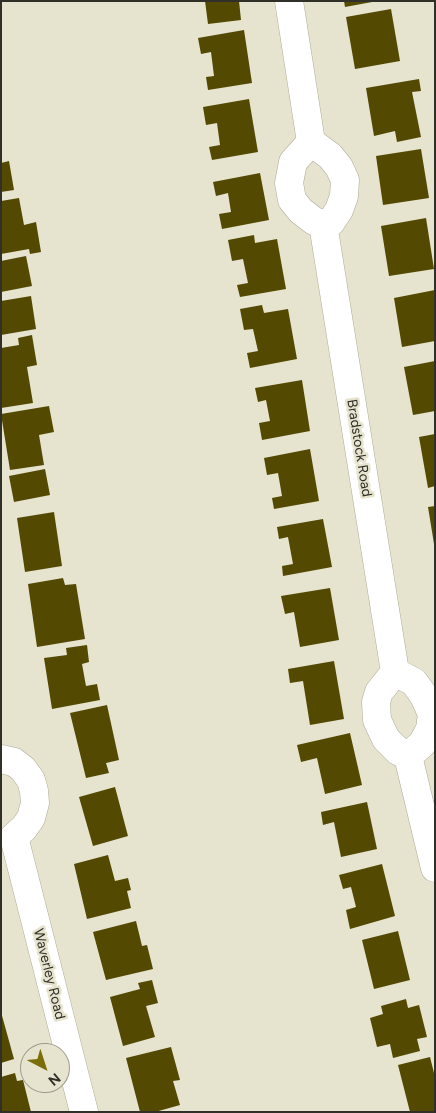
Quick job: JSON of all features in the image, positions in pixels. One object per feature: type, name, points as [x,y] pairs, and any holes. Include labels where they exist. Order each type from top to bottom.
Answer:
[{"type":"street","points":[[289,1],[311,142],[330,156],[340,167],[345,180],[344,196],[339,210],[331,222],[323,224],[314,221],[301,211],[292,200],[289,183],[293,162],[311,142]]},
{"type":"street","name":"Bradstock Road","points":[[323,224],[395,672]]},
{"type":"street","points":[[408,756],[422,744],[430,729],[432,714],[424,696],[414,682],[395,672],[379,692],[376,702],[377,720],[386,739],[398,751],[408,756],[435,868]]},
{"type":"street","name":"Waverley Road","points":[[1,759],[14,762],[23,769],[31,780],[34,791],[35,803],[31,818],[24,828],[8,834],[84,1112]]},
{"type":"building","points":[[205,1],[239,1],[241,20],[208,24]]},
{"type":"building","points":[[344,1],[372,1],[372,2],[345,7]]},
{"type":"building","points":[[391,9],[400,61],[355,69],[346,17]]},
{"type":"building","points":[[244,30],[252,83],[208,90],[206,77],[214,76],[211,52],[201,54],[198,38]]},
{"type":"building","points":[[419,79],[421,91],[412,92],[421,137],[397,142],[395,131],[374,136],[366,88]]},
{"type":"building","points":[[249,99],[258,152],[212,160],[209,147],[220,145],[217,123],[206,125],[203,107]]},
{"type":"building","points":[[421,149],[429,198],[383,205],[376,156]]},
{"type":"building","points":[[9,161],[14,190],[1,192],[1,163]]},
{"type":"building","points":[[260,173],[269,220],[222,229],[219,214],[231,212],[228,193],[216,196],[213,182]]},
{"type":"building","points":[[19,198],[24,225],[36,222],[41,252],[30,254],[29,249],[1,254],[1,201]]},
{"type":"building","points":[[426,218],[434,269],[389,276],[381,226]]},
{"type":"building","points":[[254,235],[255,243],[277,239],[286,289],[240,297],[237,285],[248,283],[243,259],[232,261],[228,240]]},
{"type":"building","points":[[26,256],[32,286],[1,292],[1,261]]},
{"type":"building","points":[[435,290],[435,341],[402,347],[394,298]]},
{"type":"building","points":[[31,296],[36,329],[1,335],[1,301]]},
{"type":"building","points":[[262,305],[264,313],[288,309],[297,359],[250,368],[247,353],[258,351],[253,329],[244,330],[240,309]]},
{"type":"building","points":[[32,335],[37,365],[27,367],[33,403],[1,408],[1,348],[19,345],[18,338]]},
{"type":"building","points":[[435,361],[435,411],[413,415],[404,367]]},
{"type":"building","points":[[302,380],[310,431],[262,440],[259,423],[270,421],[266,400],[258,402],[255,388]]},
{"type":"building","points":[[49,406],[54,432],[39,435],[44,465],[10,470],[1,414]]},
{"type":"building","points":[[435,434],[435,486],[428,488],[419,437]]},
{"type":"building","points":[[310,449],[319,501],[274,509],[272,498],[282,496],[278,473],[267,475],[264,458]]},
{"type":"building","points":[[45,469],[50,495],[14,502],[9,476]]},
{"type":"building","points":[[435,506],[435,543],[434,544],[428,507]]},
{"type":"building","points":[[54,512],[62,566],[25,572],[17,518]]},
{"type":"building","points":[[323,519],[332,567],[283,576],[282,566],[293,564],[288,537],[279,539],[277,527]]},
{"type":"building","points":[[63,578],[65,585],[76,584],[85,639],[37,647],[28,584]]},
{"type":"building","points":[[330,588],[339,640],[300,647],[294,612],[285,614],[281,596]]},
{"type":"building","points":[[87,645],[89,662],[82,664],[86,686],[97,684],[100,700],[52,709],[44,658],[67,655],[66,648]]},
{"type":"building","points":[[334,661],[344,719],[310,725],[303,681],[290,683],[288,669]]},
{"type":"building","points":[[107,705],[119,760],[106,763],[109,773],[86,778],[70,713]]},
{"type":"building","points":[[350,733],[362,785],[325,794],[317,758],[301,762],[297,745]]},
{"type":"building","points":[[115,787],[128,836],[93,846],[79,797]]},
{"type":"building","points":[[367,802],[377,849],[341,857],[334,822],[323,825],[321,812]]},
{"type":"building","points":[[108,855],[115,881],[128,878],[131,890],[127,891],[131,908],[87,919],[74,864]]},
{"type":"building","points":[[382,864],[395,916],[350,929],[346,910],[356,907],[351,887],[343,889],[339,875]]},
{"type":"building","points":[[136,921],[142,946],[147,945],[153,969],[106,980],[93,932]]},
{"type":"building","points":[[398,931],[410,980],[374,989],[362,940]]},
{"type":"building","points":[[152,980],[158,1003],[146,1006],[155,1037],[123,1046],[110,997],[140,989],[138,983]]},
{"type":"building","points":[[406,999],[408,1008],[419,1005],[427,1037],[417,1039],[420,1051],[393,1058],[390,1044],[377,1047],[370,1018],[383,1014],[381,1006]]},
{"type":"building","points":[[1,1012],[14,1059],[1,1063]]},
{"type":"building","points":[[171,1047],[180,1080],[173,1081],[180,1105],[155,1112],[140,1112],[126,1058]]},
{"type":"building","points":[[430,1057],[435,1077],[435,1112],[410,1112],[398,1065]]},
{"type":"building","points":[[15,1073],[17,1081],[20,1080],[20,1093],[26,1093],[31,1112],[1,1112],[1,1077]]}]
